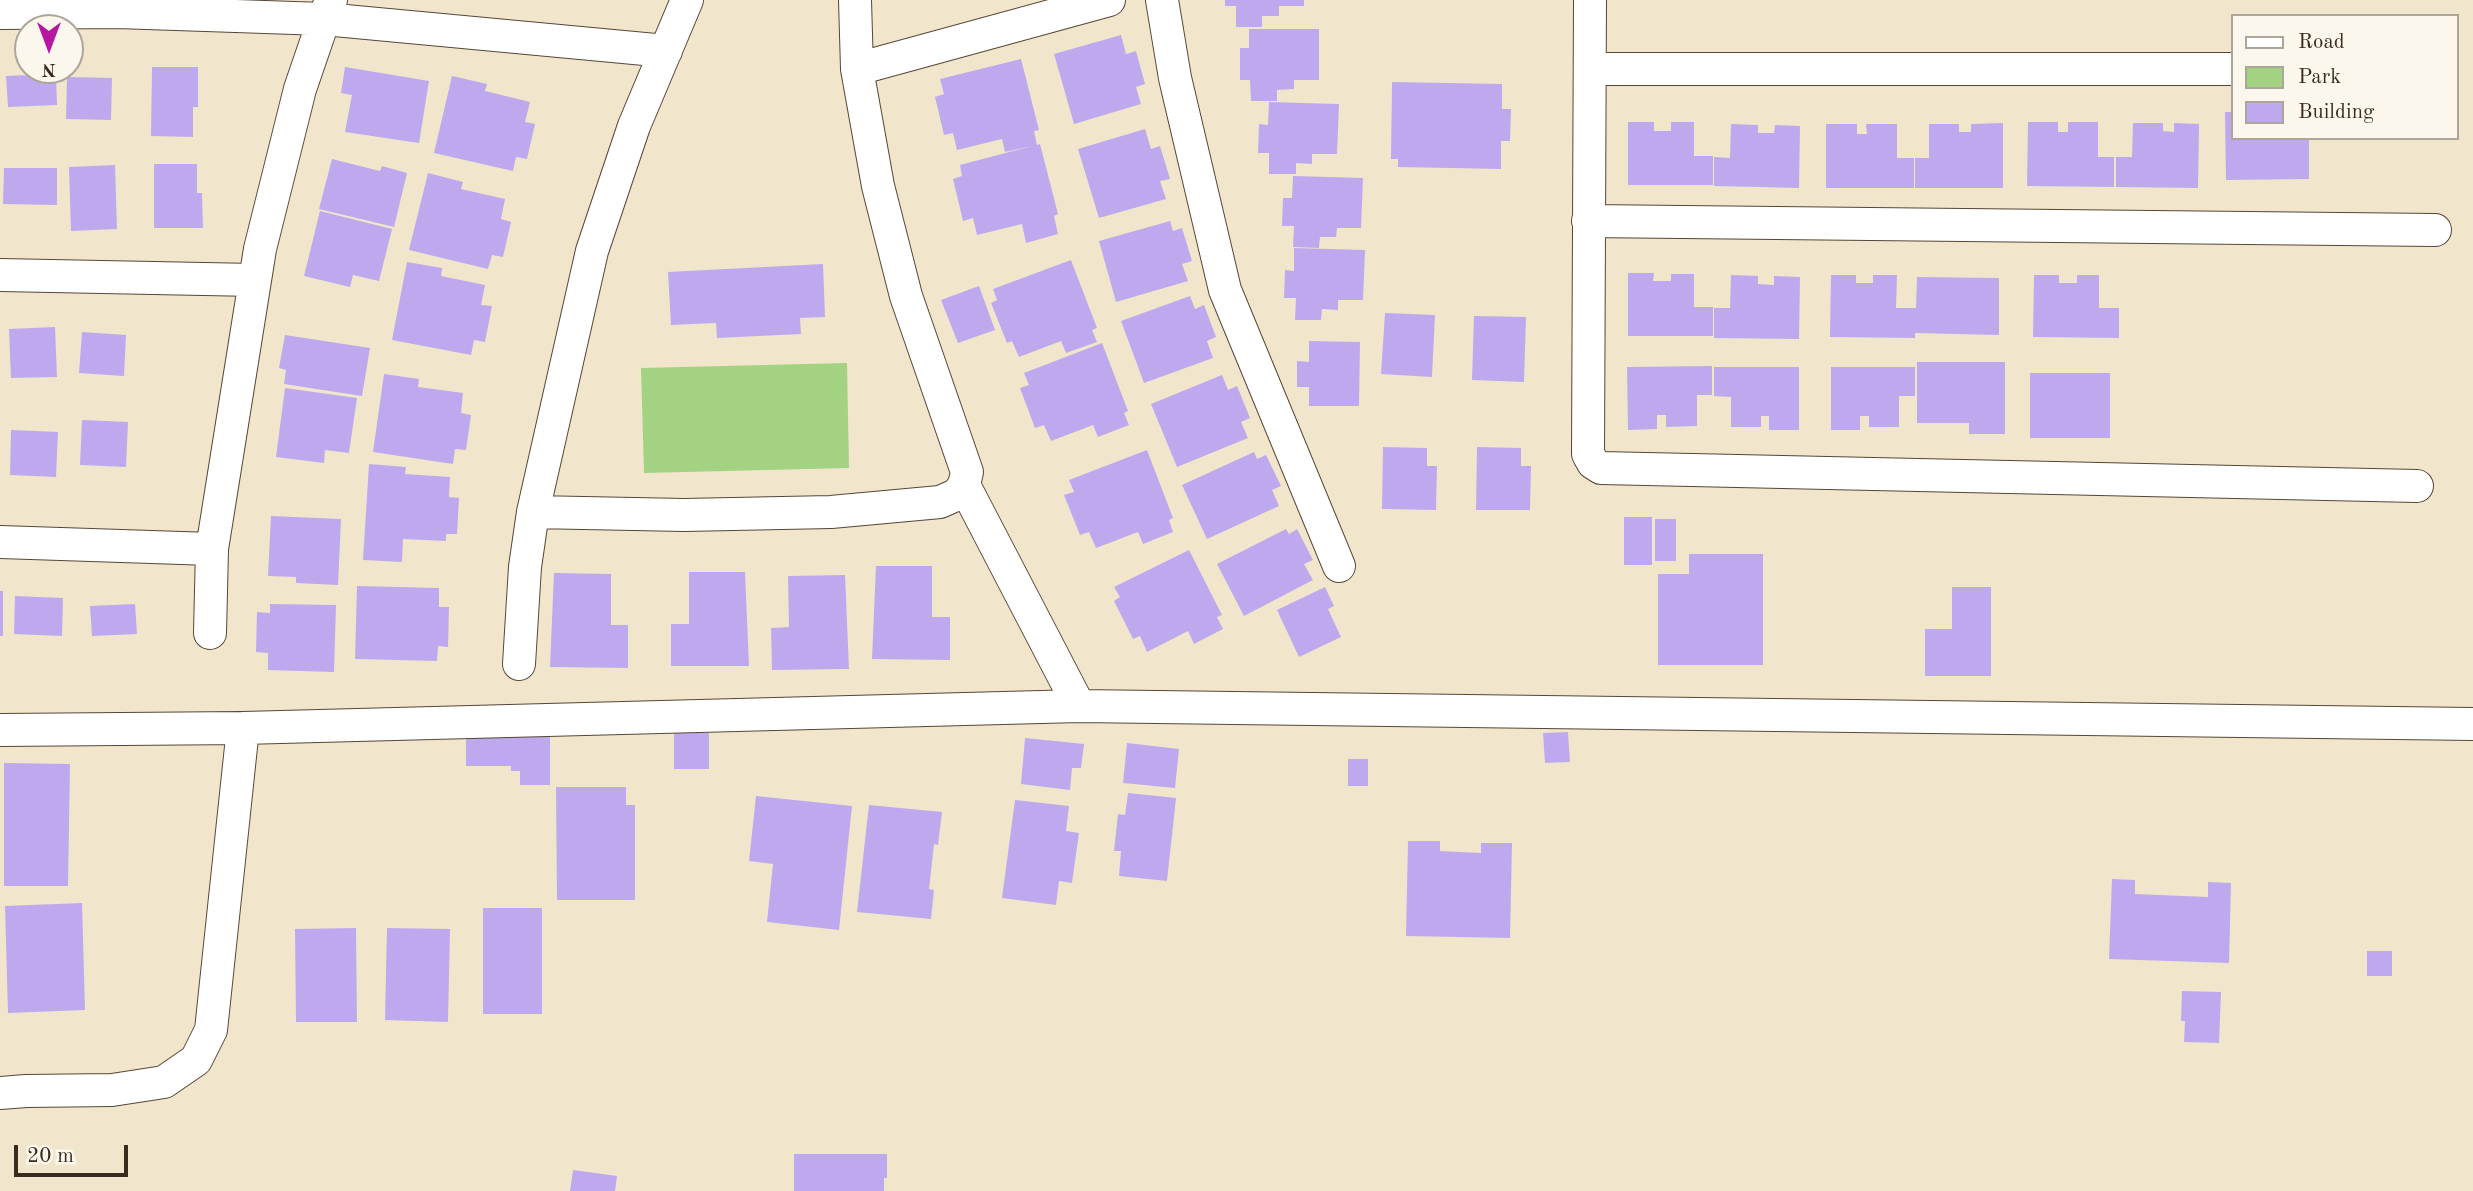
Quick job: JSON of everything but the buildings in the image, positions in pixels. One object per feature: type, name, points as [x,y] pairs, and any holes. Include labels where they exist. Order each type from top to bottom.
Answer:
[{"type":"street","points":[[519,664],[525,567],[533,512],[592,251],[634,126],[687,0]]},
{"type":"street","points":[[533,512],[684,515],[831,512],[940,502],[958,494],[964,485],[967,472],[906,296],[877,186],[857,69],[855,0]]},
{"type":"street","points":[[857,69],[1109,0]]},
{"type":"street","points":[[1163,0],[1175,78],[1225,290],[1339,566]]},
{"type":"street","points":[[1590,0],[1588,454],[1593,463],[1601,468],[2417,486]]},
{"type":"street","points":[[0,13],[59,6],[117,12],[328,9],[666,51]]},
{"type":"street","points":[[210,633],[212,549],[254,280],[300,89],[328,9]]},
{"type":"street","points":[[1591,69],[2232,69]]},
{"type":"street","points":[[1588,221],[2435,230]]},
{"type":"street","points":[[0,275],[254,280]]},
{"type":"street","points":[[964,485],[1079,706]]},
{"type":"street","points":[[0,542],[212,549]]},
{"type":"street","points":[[0,730],[243,728],[1079,706],[2473,724]]},
{"type":"street","points":[[0,1093],[112,1090],[164,1082],[196,1060],[211,1030],[243,728]]},
{"type":"green space","points":[[847,363],[849,468],[644,473],[641,368]]}]
